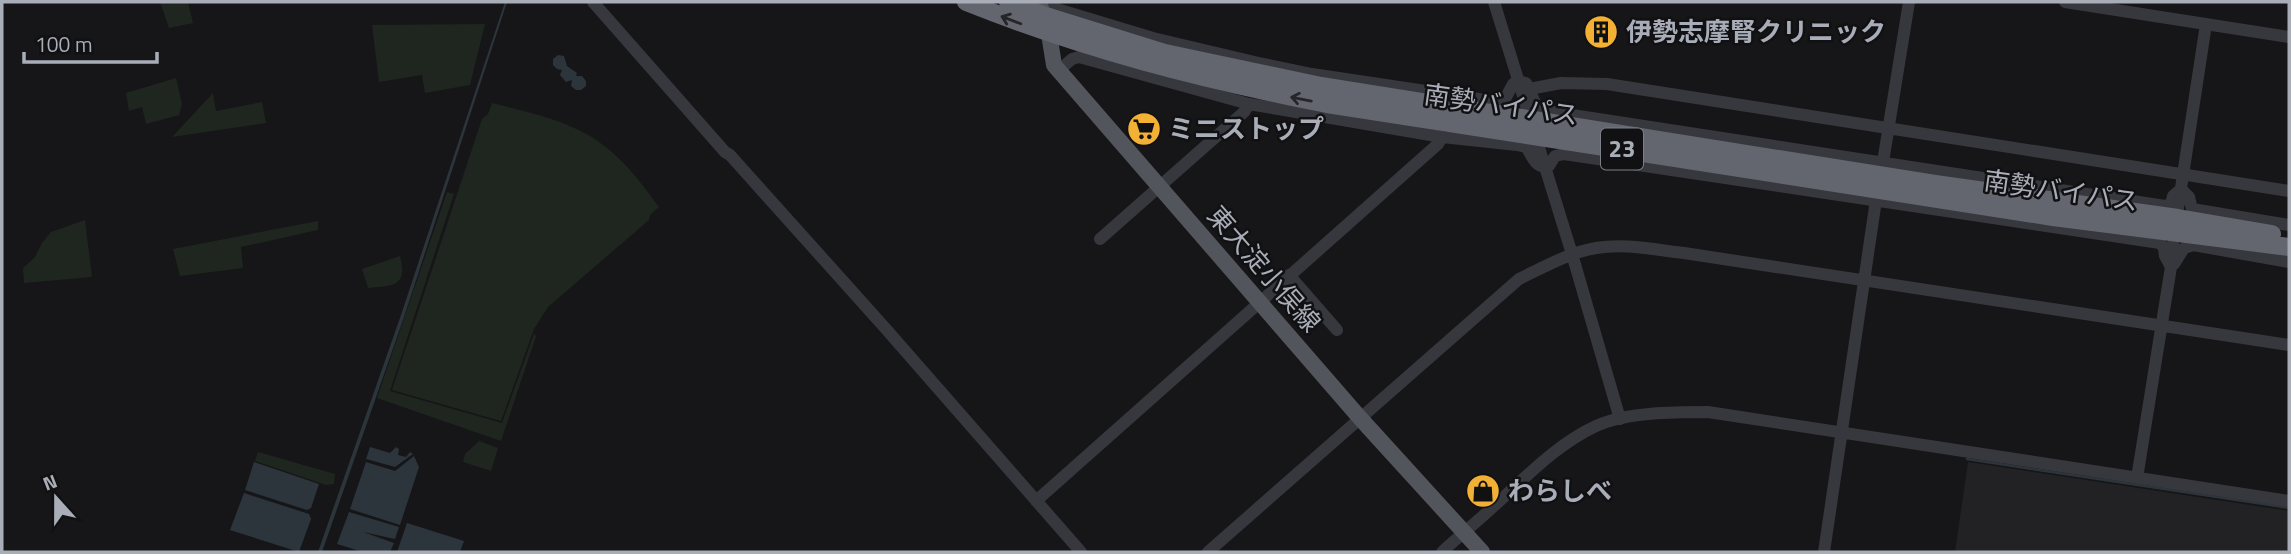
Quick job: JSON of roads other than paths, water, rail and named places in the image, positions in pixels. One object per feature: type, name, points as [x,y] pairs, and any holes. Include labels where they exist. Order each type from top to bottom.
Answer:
[{"type":"highway","name":"南勢バイパス","points":[[966,2],[1049,34],[1125,57],[1224,84],[1327,104],[1532,128],[1935,184],[2289,247]]},
{"type":"highway","name":"南勢バイパス","points":[[1008,2],[1044,6],[1152,50],[1532,128]]},
{"type":"highway","name":"南勢バイパス","points":[[2176,226],[2289,237]]},
{"type":"main road","name":"東大淀小俣線","points":[[1044,6],[1052,60],[1058,71],[1360,418],[1482,552]]},
{"type":"street","points":[[593,2],[725,152],[878,319],[1081,552]]},
{"type":"street","points":[[1494,2],[1620,419]]},
{"type":"street","points":[[1883,162],[1909,2]]},
{"type":"street","points":[[2065,2],[2289,37]]},
{"type":"street","points":[[1044,6],[1153,37],[1312,74],[1499,102],[1504,101],[1517,81]]},
{"type":"street","points":[[2137,478],[2172,267],[2206,24]]},
{"type":"street","points":[[1058,71],[1072,59],[1079,57],[1249,104],[1442,137],[1517,145],[1525,147],[1539,167],[1549,166],[1555,156],[1564,154],[2160,243],[2172,267]]},
{"type":"street","points":[[1517,81],[1526,83],[1537,107],[1546,111],[2165,206],[2171,204],[2173,196],[2181,189]]},
{"type":"street","points":[[1529,89],[1561,83],[1607,84],[2289,191]]},
{"type":"street","points":[[1100,239],[1244,112],[1249,104]]},
{"type":"street","points":[[1036,501],[1438,144],[1442,137]]},
{"type":"street","points":[[2181,189],[2189,197],[2192,209],[2289,225]]},
{"type":"street","points":[[1824,552],[1876,200]]},
{"type":"street","points":[[2172,267],[2184,248],[2193,246],[2289,262]]},
{"type":"street","points":[[1208,552],[1519,279],[1572,254],[1597,248],[1632,247],[2289,345]]},
{"type":"street","points":[[1289,275],[1337,330]]},
{"type":"street","points":[[1442,552],[1565,444],[1597,425],[1670,411],[1708,412],[2289,501]]},
{"type":"waterway","points":[[1967,459],[2289,508]]},
{"type":"place","name":"伊勢志摩腎クリニック","points":[[1601,32]]},
{"type":"place","name":"ミニストップ","points":[[1144,129]]},
{"type":"place","name":"わらしべ","points":[[1483,491]]}]
